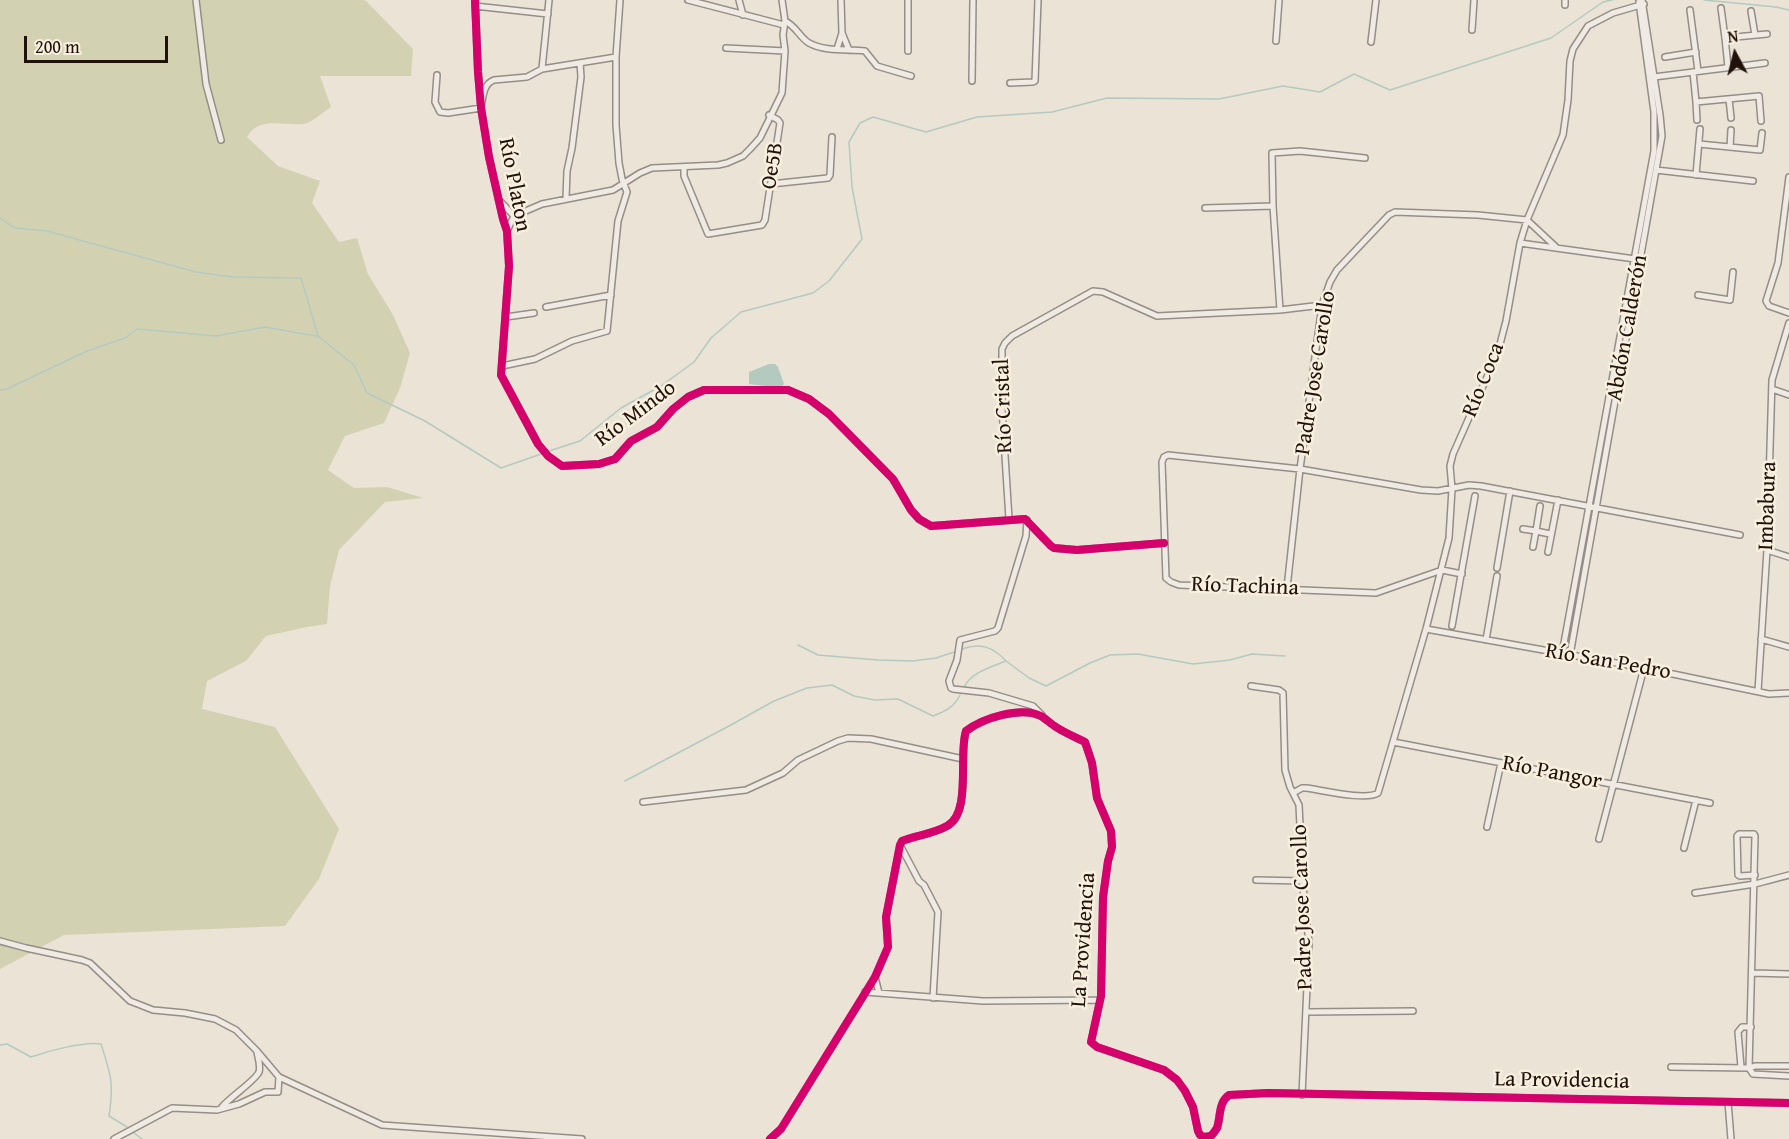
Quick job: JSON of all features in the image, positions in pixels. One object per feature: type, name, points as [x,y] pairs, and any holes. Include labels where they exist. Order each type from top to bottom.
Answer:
[{"type":"street","points":[[196,0],[206,84],[221,140]]},
{"type":"street","points":[[542,69],[549,0]]},
{"type":"street","points":[[502,366],[535,359],[572,341],[607,331],[618,221],[627,192],[619,163],[616,125],[616,57],[620,0]]},
{"type":"street","points":[[688,0],[743,15],[791,24],[808,43],[822,47],[865,51],[877,66],[911,76]]},
{"type":"street","points":[[739,0],[743,15]]},
{"type":"street","points":[[507,231],[514,216],[542,204],[613,190],[652,168],[718,165],[743,156],[760,138],[782,93],[785,51],[782,0]]},
{"type":"street","points":[[837,49],[842,33],[841,0]]},
{"type":"street","points":[[908,0],[908,51]]},
{"type":"street","points":[[972,81],[973,0]]},
{"type":"street","points":[[1010,82],[1035,81],[1038,0]]},
{"type":"street","points":[[1276,40],[1279,0]]},
{"type":"street","points":[[1371,42],[1376,0]]},
{"type":"street","points":[[1472,30],[1474,0]]},
{"type":"street","name":"Abdón Calderón","points":[[1562,654],[1588,506],[1662,136],[1641,2]]},
{"type":"street","name":"Río Coca","points":[[1293,793],[1306,788],[1364,796],[1378,794],[1442,570],[1449,538],[1452,489],[1450,466],[1453,454],[1498,352],[1520,243],[1527,220],[1563,135],[1573,49],[1587,26],[1641,2]]},
{"type":"street","points":[[475,3],[548,14]]},
{"type":"street","name":"Río Platon","points":[[475,3],[481,108],[507,231],[510,266],[501,375],[538,444],[548,456],[562,466]]},
{"type":"street","points":[[1721,8],[1728,67]]},
{"type":"street","points":[[1690,10],[1696,52],[1697,120]]},
{"type":"street","points":[[1751,10],[1755,35]]},
{"type":"street","points":[[842,33],[849,50]]},
{"type":"street","points":[[1725,38],[1767,34]]},
{"type":"street","points":[[726,48],[785,51]]},
{"type":"street","points":[[1665,57],[1696,52]]},
{"type":"street","points":[[437,75],[435,102],[440,111],[448,113],[481,108],[486,86],[494,80],[527,77],[542,69],[616,57]]},
{"type":"street","points":[[566,198],[567,171],[581,77],[580,63]]},
{"type":"street","points":[[1652,77],[1765,63]]},
{"type":"street","name":"Abdón Calderón","points":[[1570,655],[1654,151],[1652,77]]},
{"type":"street","points":[[1696,102],[1759,96],[1761,122]]},
{"type":"street","points":[[1729,99],[1731,118]]},
{"type":"street","name":"Oe5B","points":[[684,167],[684,176],[708,234],[762,225],[780,123],[769,116]]},
{"type":"street","points":[[1696,175],[1700,129]]},
{"type":"street","points":[[1730,147],[1731,130]]},
{"type":"street","points":[[1699,144],[1760,150],[1761,133]]},
{"type":"street","points":[[771,184],[828,178],[832,137]]},
{"type":"street","points":[[1280,310],[1272,153],[1300,151],[1365,158]]},
{"type":"street","points":[[1656,170],[1753,181]]},
{"type":"street","points":[[1789,177],[1786,229],[1766,303],[1768,306],[1789,313]]},
{"type":"street","points":[[499,200],[514,216]]},
{"type":"street","points":[[1205,208],[1273,206]]},
{"type":"street","name":"Padre Jose Carollo","points":[[1287,588],[1322,305],[1337,270],[1392,213],[1478,215],[1527,220]]},
{"type":"street","points":[[1527,220],[1557,248]]},
{"type":"street","points":[[1520,243],[1636,259]]},
{"type":"street","points":[[1698,295],[1730,300],[1732,272]]},
{"type":"street","name":"Río Cristal","points":[[1009,519],[1002,396],[1002,349],[1008,339],[1093,291],[1103,292],[1158,316],[1280,310],[1322,305]]},
{"type":"street","points":[[546,307],[611,295]]},
{"type":"street","points":[[506,317],[534,313]]},
{"type":"street","name":"Imbabura","points":[[1758,691],[1767,550],[1772,389],[1774,370],[1789,324]]},
{"type":"street","points":[[1772,389],[1789,395]]},
{"type":"street","name":"Río Mindo","points":[[562,466],[599,464],[615,459],[632,441],[657,427],[673,409],[698,391],[788,390],[808,399],[829,414],[892,479],[911,510],[925,524],[931,526],[1009,519],[1026,520]]},
{"type":"street","name":"Río Tachina","points":[[1300,469],[1168,455],[1164,457],[1162,462],[1166,578],[1179,585],[1376,593],[1442,570]]},
{"type":"street","points":[[1300,469],[1421,490],[1452,489],[1469,485],[1740,535]]},
{"type":"street","points":[[1497,568],[1509,491]]},
{"type":"street","points":[[1452,626],[1475,496]]},
{"type":"street","points":[[1548,552],[1558,500]]},
{"type":"street","points":[[1533,547],[1540,506]]},
{"type":"street","points":[[1026,520],[1054,548],[1077,550],[1164,543]]},
{"type":"street","points":[[1026,520],[1026,536],[998,628],[995,631],[960,640],[957,660],[949,681],[953,689],[990,693],[1033,706],[1043,717]]},
{"type":"street","points":[[1523,529],[1550,534]]},
{"type":"street","points":[[1767,550],[1789,556]]},
{"type":"street","points":[[1442,570],[1462,574]]},
{"type":"street","points":[[1486,640],[1497,576]]},
{"type":"street","name":"Río San Pedro","points":[[1426,629],[1644,668],[1769,694],[1789,693]]},
{"type":"street","points":[[1761,639],[1789,647]]},
{"type":"street","points":[[1599,839],[1644,668]]},
{"type":"street","name":"Padre Jose Carollo","points":[[1251,686],[1279,690],[1283,693],[1285,770],[1299,806],[1302,881],[1310,956],[1302,1095]]},
{"type":"street","name":"La Providencia","points":[[900,845],[904,840],[948,826],[956,818],[961,801],[965,734],[969,729],[1004,714],[1031,713],[1043,717],[1056,727],[1085,742],[1092,763],[1097,798],[1111,831],[1113,847],[1108,861],[1103,897],[1100,1000],[1091,1037],[1093,1045],[1164,1070],[1177,1080],[1193,1107],[1198,1131],[1204,1137],[1211,1136],[1217,1128],[1222,1104],[1229,1095],[1268,1093],[1789,1102]]},
{"type":"street","points":[[643,802],[747,790],[783,773],[798,760],[848,738],[866,739],[963,759]]},
{"type":"street","name":"Río Pangor","points":[[1393,742],[1710,803]]},
{"type":"street","points":[[1487,827],[1501,763]]},
{"type":"street","points":[[1684,848],[1696,800]]},
{"type":"street","points":[[1755,875],[1740,876],[1737,873],[1737,836],[1739,834],[1755,835],[1755,875],[1755,884],[1749,1068],[1753,1074],[1789,1076]]},
{"type":"street","points":[[900,845],[938,912],[933,998]]},
{"type":"street","points":[[770,1139],[781,1129],[875,977],[888,947],[886,917],[900,845]]},
{"type":"street","points":[[1695,893],[1755,884],[1789,875]]},
{"type":"street","points":[[1256,880],[1302,881]]},
{"type":"street","points":[[0,940],[90,963],[130,1001],[153,1010],[214,1019],[236,1030],[279,1077],[382,1125],[582,1139]]},
{"type":"street","points":[[1752,973],[1789,974]]},
{"type":"street","points":[[875,977],[879,993]]},
{"type":"street","points":[[865,992],[983,1000],[1100,1000]]},
{"type":"street","points":[[1306,1012],[1413,1011]]},
{"type":"street","points":[[1741,1067],[1739,1029],[1751,1027]]},
{"type":"street","points":[[221,1108],[258,1074],[260,1064],[257,1051]]},
{"type":"street","points":[[1671,1067],[1789,1066]]},
{"type":"street","points":[[114,1139],[172,1108],[214,1110],[239,1104],[265,1092],[278,1092],[279,1077]]},
{"type":"street","points":[[1728,1102],[1731,1139]]},
{"type":"green space","points":[[0,0],[363,0],[413,49],[411,76],[320,76],[331,107],[314,120],[303,124],[272,123],[258,126],[247,137],[278,166],[320,181],[312,203],[339,242],[357,238],[368,274],[393,315],[410,353],[400,388],[384,423],[345,436],[328,470],[354,488],[387,487],[423,498],[385,502],[339,550],[330,586],[327,624],[266,636],[246,661],[207,681],[202,709],[275,727],[339,829],[319,879],[285,926],[64,935],[0,969]]},
{"type":"shaded area","points":[[775,364],[778,367],[784,384],[781,388],[749,384],[749,372]]},
{"type":"waterway","points":[[549,451],[580,441],[621,408],[661,386],[694,362],[711,338],[741,312],[813,293],[829,281],[862,239],[852,187],[849,142],[860,123],[873,117],[926,132],[977,117],[1052,112],[1107,98],[1219,99],[1283,86],[1320,92],[1354,74],[1390,90],[1551,38],[1603,2],[1612,0]]},
{"type":"waterway","points":[[1704,0],[1789,10]]},
{"type":"waterway","points":[[0,218],[15,228],[47,231],[196,272],[233,277],[301,278],[318,336],[354,365],[367,393],[425,421],[501,468],[541,454]]},
{"type":"waterway","points":[[0,390],[7,389],[87,351],[125,338],[137,329],[216,336],[265,327],[316,336]]},
{"type":"waterway","points":[[798,645],[818,655],[878,660],[913,661],[936,658],[954,652]]},
{"type":"waterway","points":[[962,649],[975,646],[986,647],[1006,661]]},
{"type":"waterway","points":[[964,687],[972,677],[1006,661],[1029,678],[1046,686],[1110,655],[1138,654],[1193,664],[1230,660],[1252,654],[1285,656]]},
{"type":"waterway","points":[[625,781],[774,701],[807,688],[832,685],[854,696],[875,700],[898,699],[933,716],[949,708],[960,695]]},
{"type":"waterway","points":[[0,1045],[7,1044],[31,1057],[76,1045],[101,1044],[111,1079],[109,1116],[127,1127]]},
{"type":"waterway","points":[[134,1133],[142,1139]]},
{"type":"cycle path","points":[[475,0],[481,108],[489,157],[507,231],[509,266],[501,375],[538,444],[548,456],[562,466],[599,464],[615,459],[631,441],[657,427],[673,409],[688,397],[704,390],[788,390],[809,399],[829,414],[893,479],[911,510],[919,519],[931,526],[1025,519],[1054,548],[1077,550],[1164,543]]},
{"type":"cycle path","points":[[770,1139],[781,1129],[875,977],[888,947],[886,917],[902,841],[942,829],[955,819],[962,797],[966,731],[992,718],[1023,712],[1041,716],[1059,729],[1085,742],[1092,763],[1097,798],[1111,831],[1112,847],[1103,897],[1101,996],[1091,1042],[1097,1047],[1164,1070],[1177,1080],[1193,1107],[1200,1135],[1211,1136],[1217,1128],[1221,1106],[1229,1095],[1268,1093],[1789,1103]]}]
